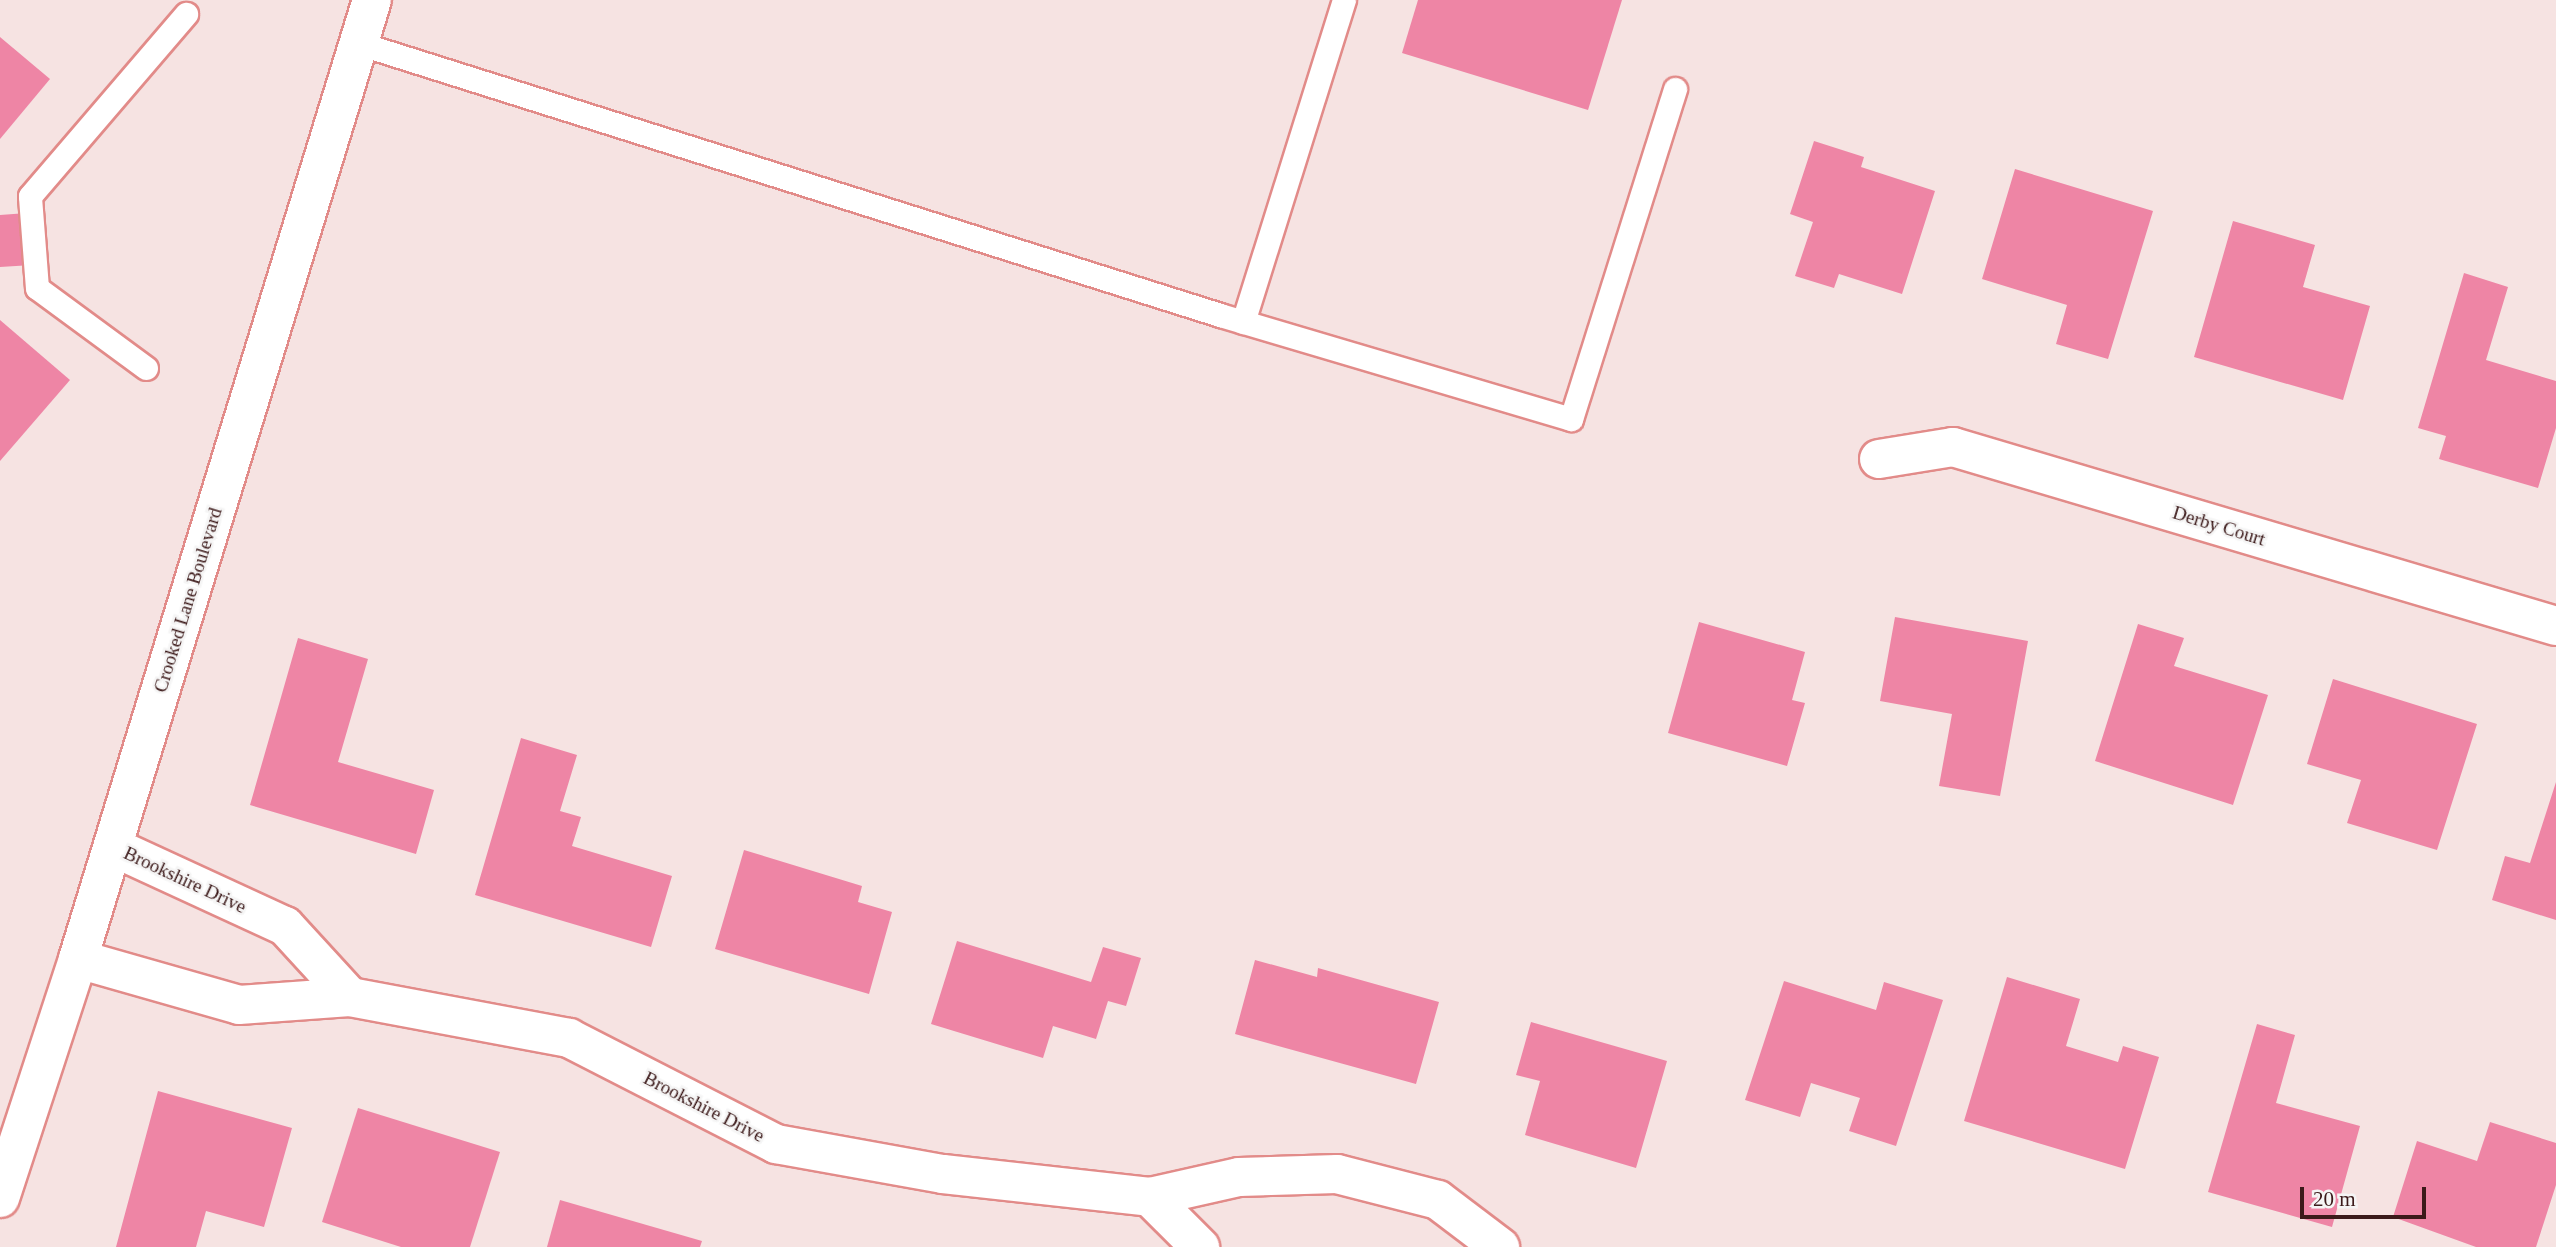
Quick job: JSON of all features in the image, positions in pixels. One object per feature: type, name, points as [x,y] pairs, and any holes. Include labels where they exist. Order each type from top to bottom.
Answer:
[{"type":"street","name":"Crooked Lane Boulevard","points":[[0,1198],[113,847],[372,0]]},
{"type":"street","name":"Derby Court","points":[[1879,459],[1953,447],[2556,626]]},
{"type":"street","name":"Brookshire Drive","points":[[113,847],[285,926],[350,997]]},
{"type":"street","name":"Brookshire Drive","points":[[78,959],[239,1005],[350,997],[569,1038],[776,1144],[943,1174],[1150,1197],[1239,1177],[1337,1174],[1438,1200],[1500,1247]]},
{"type":"street","points":[[1150,1197],[1200,1247]]},
{"type":"lane","points":[[1243,322],[1344,0]]},
{"type":"lane","points":[[146,368],[37,288],[30,196],[186,14]]},
{"type":"lane","points":[[358,43],[1243,322],[1571,419],[1675,89]]},
{"type":"building","points":[[1418,0],[1622,0],[1588,110],[1402,53]]},
{"type":"building","points":[[0,37],[50,79],[0,139]]},
{"type":"building","points":[[1814,141],[1864,157],[1861,167],[1935,191],[1902,294],[1839,274],[1834,288],[1795,276],[1813,222],[1790,214]]},
{"type":"building","points":[[2015,169],[2153,211],[2108,359],[2056,344],[2067,305],[1982,279]]},
{"type":"building","points":[[27,213],[32,265],[0,267],[0,215]]},
{"type":"building","points":[[2233,221],[2315,245],[2303,287],[2370,306],[2343,400],[2194,357]]},
{"type":"building","points":[[2464,273],[2508,287],[2486,360],[2556,381],[2556,428],[2538,488],[2439,459],[2446,436],[2418,428]]},
{"type":"building","points":[[0,320],[70,380],[0,461]]},
{"type":"building","points":[[1895,617],[2028,641],[2000,796],[1939,786],[1952,714],[1880,701]]},
{"type":"building","points":[[1699,622],[1805,652],[1792,700],[1805,703],[1787,766],[1668,733]]},
{"type":"building","points":[[2138,624],[2184,638],[2174,666],[2268,695],[2233,805],[2095,761]]},
{"type":"building","points":[[298,638],[368,659],[338,762],[434,790],[416,854],[250,805]]},
{"type":"building","points":[[2333,679],[2477,724],[2437,850],[2347,823],[2361,780],[2307,764]]},
{"type":"building","points":[[521,738],[577,755],[560,811],[581,817],[572,846],[672,876],[651,947],[475,895]]},
{"type":"building","points":[[2556,782],[2556,920],[2492,900],[2505,856],[2530,863]]},
{"type":"building","points":[[744,850],[862,886],[858,902],[892,912],[869,994],[715,949]]},
{"type":"building","points":[[957,941],[1091,982],[1103,947],[1141,958],[1126,1006],[1108,1001],[1096,1039],[1053,1026],[1043,1058],[931,1024]]},
{"type":"building","points":[[1255,960],[1317,977],[1318,968],[1439,1002],[1416,1084],[1235,1034]]},
{"type":"building","points":[[2007,977],[2080,999],[2066,1046],[2118,1062],[2123,1046],[2159,1057],[2125,1169],[1964,1121]]},
{"type":"building","points":[[1784,981],[1876,1010],[1884,982],[1943,1000],[1896,1146],[1849,1131],[1860,1098],[1811,1083],[1800,1117],[1745,1100]]},
{"type":"building","points":[[1531,1022],[1667,1061],[1636,1168],[1525,1135],[1540,1081],[1516,1075]]},
{"type":"building","points":[[2257,1024],[2295,1035],[2276,1103],[2360,1126],[2332,1227],[2208,1192]]},
{"type":"building","points":[[158,1091],[292,1128],[264,1227],[206,1211],[196,1247],[116,1247]]},
{"type":"building","points":[[358,1108],[500,1152],[470,1247],[401,1247],[322,1222]]},
{"type":"building","points":[[2490,1122],[2556,1143],[2556,1185],[2536,1247],[2476,1247],[2393,1217],[2417,1141],[2477,1161]]},
{"type":"building","points":[[560,1200],[702,1241],[700,1247],[547,1247]]}]
